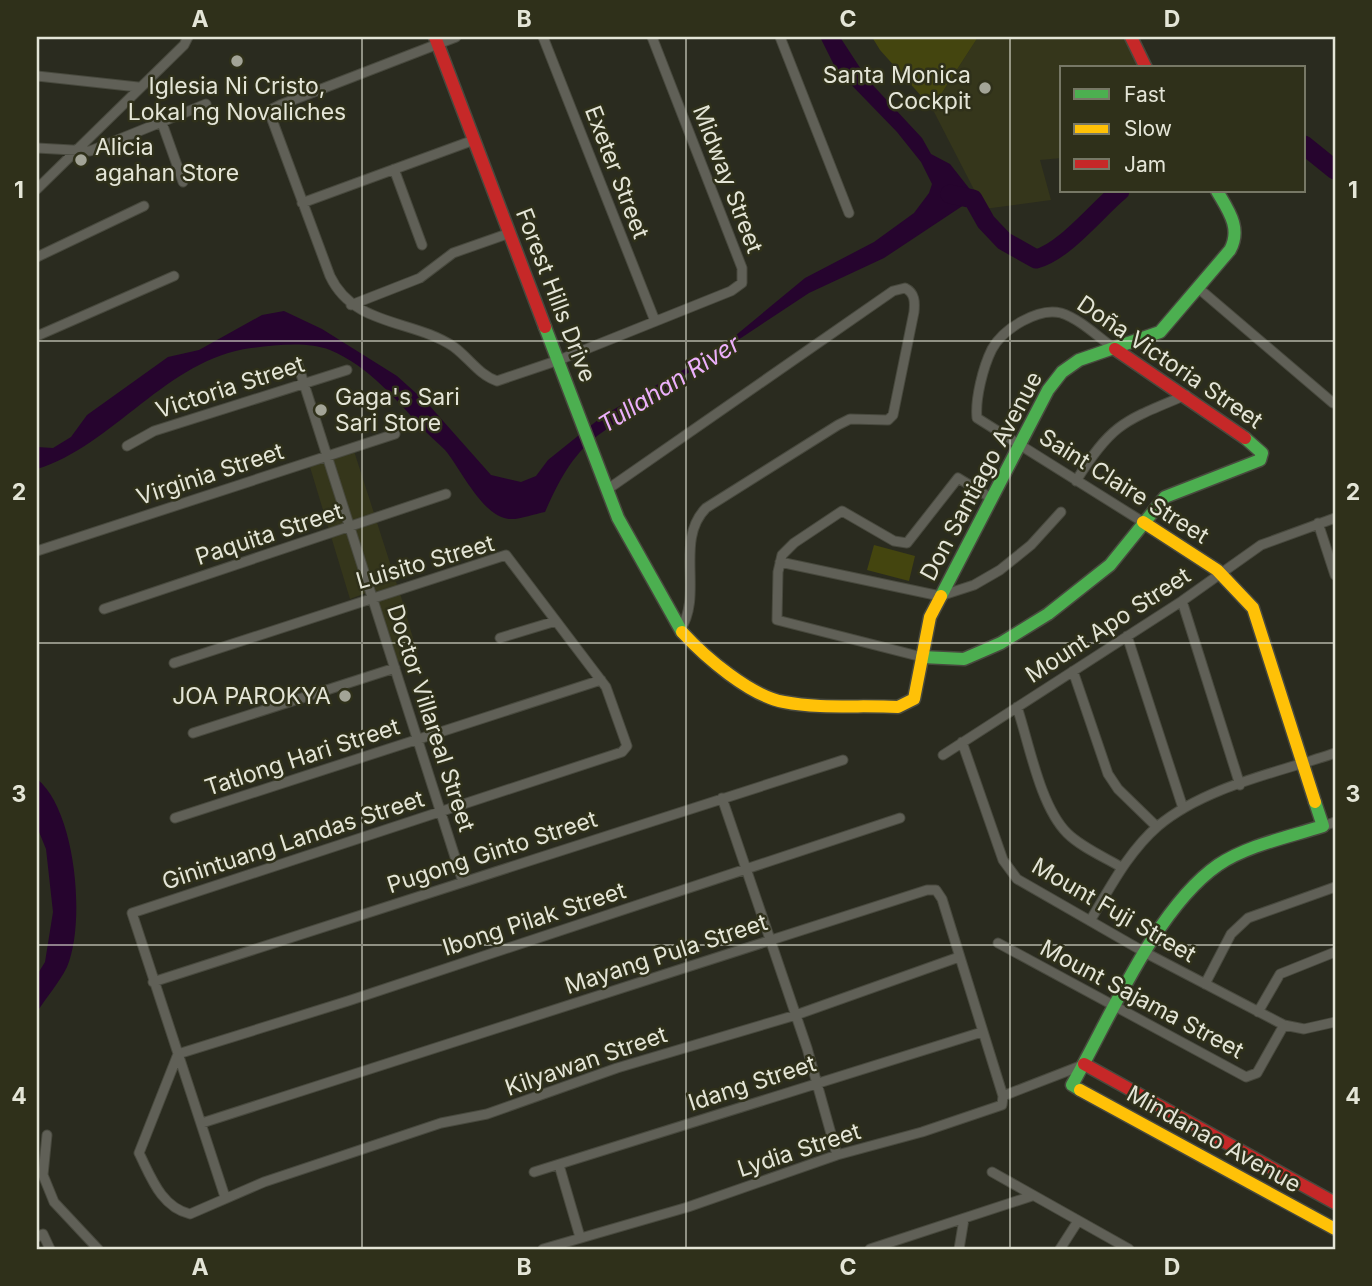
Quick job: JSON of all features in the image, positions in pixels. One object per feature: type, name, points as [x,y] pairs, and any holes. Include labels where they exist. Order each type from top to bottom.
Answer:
[{"type":"street","points":[[37,189],[138,87],[184,45],[188,37]]},
{"type":"street","points":[[456,37],[436,40],[270,111],[336,289],[351,305],[420,278],[453,253],[510,233]]},
{"type":"street","name":"Exeter Street","points":[[543,37],[655,321]]},
{"type":"street","name":"Midway Street","points":[[351,305],[444,341],[483,374],[497,381],[559,360],[731,291],[742,283],[744,276],[652,37]]},
{"type":"street","points":[[780,37],[849,213]]},
{"type":"street","points":[[1131,37],[1145,66]]},
{"type":"street","name":"Forest Hills Drive","points":[[436,40],[625,535],[680,630],[705,657],[763,694],[793,703],[904,706],[914,699],[922,657]]},
{"type":"street","points":[[37,76],[138,87]]},
{"type":"street","points":[[37,148],[83,153],[206,104]]},
{"type":"street","points":[[162,123],[183,182]]},
{"type":"street","points":[[302,203],[474,140]]},
{"type":"street","points":[[394,169],[422,245]]},
{"type":"street","name":"Don Santiago Avenue","points":[[922,657],[926,628],[940,596],[1018,445],[1062,372],[1079,360],[1160,332],[1237,239],[1236,229],[1218,192]]},
{"type":"street","points":[[37,257],[144,206]]},
{"type":"street","points":[[37,337],[174,276]]},
{"type":"street","points":[[1197,287],[1333,403]]},
{"type":"street","points":[[608,489],[893,291],[905,288],[914,296],[914,312],[893,415],[888,420],[850,419],[706,508],[694,530],[689,610],[680,630]]},
{"type":"street","name":"Doña Victoria Street","points":[[976,408],[991,352],[997,343],[1035,314],[1047,311],[1063,314],[1258,447],[1262,457],[1253,464],[1165,497],[1143,522]]},
{"type":"street","name":"Doctor Villareal Street","points":[[298,365],[463,882]]},
{"type":"street","name":"Victoria Street","points":[[127,446],[154,432],[347,370]]},
{"type":"street","points":[[1076,481],[1111,431],[1137,415],[1185,395]]},
{"type":"street","name":"Saint Claire Street","points":[[976,408],[977,418],[982,423],[1194,553],[1253,608],[1303,764],[1329,824]]},
{"type":"street","name":"Virginia Street","points":[[37,551],[395,434]]},
{"type":"street","points":[[991,498],[958,478],[915,536],[904,543],[894,541],[850,513],[839,512],[794,543],[780,562],[777,620],[922,657],[965,658],[1001,643],[1066,599],[1112,563],[1134,538],[1143,522]]},
{"type":"street","name":"Paquita Street","points":[[104,609],[446,494]]},
{"type":"street","points":[[780,562],[940,596],[974,585],[1000,570],[1031,545],[1061,512]]},
{"type":"street","name":"Mount Apo Street","points":[[943,755],[1182,601],[1261,545],[1335,518]]},
{"type":"street","points":[[1318,523],[1335,575]]},
{"type":"street","name":"Luisito Street","points":[[174,663],[372,596],[506,555],[610,694],[626,750]]},
{"type":"street","points":[[1182,601],[1240,785]]},
{"type":"street","points":[[500,638],[556,621]]},
{"type":"street","points":[[1127,636],[1183,808]]},
{"type":"street","points":[[193,733],[395,668]]},
{"type":"street","points":[[1073,671],[1108,774],[1118,789],[1157,827]]},
{"type":"street","name":"Tatlong Hari Street","points":[[175,818],[601,680]]},
{"type":"street","points":[[1017,707],[1044,792],[1060,825],[1069,835],[1121,867]]},
{"type":"street","name":"Mount Fuji Street","points":[[962,743],[1003,860],[1017,879],[1146,953],[1284,1025]]},
{"type":"street","name":"Ginintuang Landas Street","points":[[153,982],[132,913],[626,750]]},
{"type":"street","points":[[1090,921],[1121,867],[1157,827],[1183,808],[1240,785],[1335,754]]},
{"type":"street","name":"Pugong Ginto Street","points":[[153,982],[843,760]]},
{"type":"street","points":[[722,798],[796,1015],[837,1156]]},
{"type":"street","name":"Ibong Pilak Street","points":[[178,1054],[360,997],[900,818]]},
{"type":"street","points":[[1057,1077],[1072,1085],[1173,906],[1187,890],[1220,864],[1240,854],[1329,824]]},
{"type":"street","points":[[1205,984],[1231,934],[1248,918],[1335,887]]},
{"type":"street","name":"Mayang Pula Street","points":[[202,1123],[927,890],[936,890],[942,899],[1003,1096]]},
{"type":"street","name":"Mount Sajama Street","points":[[998,943],[1246,1077],[1257,1073],[1284,1025]]},
{"type":"street","points":[[1258,1012],[1280,974],[1335,952]]},
{"type":"street","name":"Kilyawan Street","points":[[178,1054],[139,1153],[159,1192],[177,1211],[190,1214],[225,1197],[441,1123],[487,1114],[617,1068],[796,1015],[959,957]]},
{"type":"street","points":[[153,982],[225,1197]]},
{"type":"street","points":[[1284,1025],[1304,1030],[1335,1021]]},
{"type":"street","name":"Idang Street","points":[[534,1172],[982,1032]]},
{"type":"street","name":"Lydia Street","points":[[542,1249],[688,1207],[837,1156],[999,1107],[1003,1096],[1057,1077],[1084,1064]]},
{"type":"street","name":"Mindanao Avenue","points":[[1084,1064],[1335,1203]]},
{"type":"street","name":"Mindanao Avenue","points":[[1072,1085],[1335,1229]]},
{"type":"street","points":[[1114,1108],[1125,1086]]},
{"type":"street","points":[[1141,1123],[1152,1102]]},
{"type":"street","points":[[47,1135],[43,1175],[54,1202],[97,1249]]},
{"type":"street","points":[[559,1164],[580,1237]]},
{"type":"street","points":[[992,1172],[1129,1249]]},
{"type":"street","points":[[870,1249],[1032,1196]]},
{"type":"street","points":[[959,1249],[964,1219]]},
{"type":"street","points":[[1060,1249],[1078,1221]]},
{"type":"street","points":[[37,1237],[43,1234],[50,1249]]},
{"type":"shaded area","points":[[872,37],[978,37],[932,108],[880,50]]},
{"type":"shaded area","points":[[978,37],[1129,37],[1141,66],[1060,66],[1060,158],[1040,160],[1051,200],[984,209],[932,108]]},
{"type":"shaded area","points":[[354,451],[398,588],[372,596],[331,458]]},
{"type":"shaded area","points":[[326,460],[366,593],[350,599],[310,467]]},
{"type":"shaded area","points":[[874,545],[915,556],[909,581],[867,570]]},
{"type":"shaded area","points":[[400,593],[418,656],[398,662],[377,600]]},
{"type":"water","points":[[820,37],[840,37],[868,80],[922,138],[931,154],[950,164],[972,192],[973,199],[884,258],[809,293],[597,436],[573,461],[560,480],[545,512],[509,519],[490,510],[445,450],[382,386],[358,365],[330,350],[312,345],[260,347],[221,355],[166,385],[91,442],[65,458],[37,469],[37,447],[53,448],[71,437],[87,415],[168,357],[199,350],[262,315],[284,311],[322,329],[397,376],[428,404],[491,475],[521,482],[536,476],[548,460],[604,415],[718,350],[805,278],[874,242],[914,213],[929,193],[932,184],[921,162],[897,132],[836,69]]},
{"type":"water","points":[[37,779],[50,794],[61,815],[69,841],[74,868],[76,923],[67,967],[37,1012],[37,975],[45,962],[53,912],[46,849],[37,827]]},
{"type":"waterway","name":"Tullahan River","points":[[1306,147],[1335,170]]},
{"type":"waterway","name":"Tullahan River","points":[[950,194],[973,199],[986,222],[1004,241],[1036,259],[1058,248],[1119,192]]},
{"type":"traffic: fast","points":[[941,596],[1048,390],[1062,372],[1079,360],[1160,332],[1230,250],[1235,234],[1234,227],[1218,192]]},
{"type":"traffic: fast","points":[[545,327],[618,518],[682,632]]},
{"type":"traffic: fast","points":[[922,657],[964,659],[1001,643],[1048,614],[1110,565],[1165,497],[1260,460],[1262,453],[1245,438]]},
{"type":"traffic: fast","points":[[1080,1090],[1072,1085],[1136,966],[1174,908],[1195,884],[1230,858],[1255,847],[1323,826],[1315,802]]},
{"type":"traffic: slow","points":[[1143,522],[1217,570],[1253,608],[1315,802]]},
{"type":"traffic: slow","points":[[682,632],[729,674],[771,698],[812,705],[898,707],[914,699],[930,617],[941,596]]},
{"type":"traffic: slow","points":[[1080,1090],[1335,1229]]},
{"type":"traffic: jam","points":[[435,37],[545,327]]},
{"type":"traffic: jam","points":[[1131,37],[1145,66]]},
{"type":"traffic: jam","points":[[1115,349],[1245,438]]},
{"type":"traffic: jam","points":[[1084,1064],[1335,1203]]},
{"type":"place","name":"Iglesia Ni Cristo, Lokal ng Novaliches","points":[[237,61]]},
{"type":"place","name":"Santa Monica Cockpit","points":[[985,88]]},
{"type":"place","name":"Alicia agahan Store","points":[[81,160]]},
{"type":"place","name":"Gaga's Sari Sari Store","points":[[321,410]]},
{"type":"place","name":"JOA PAROKYA","points":[[345,696]]}]
